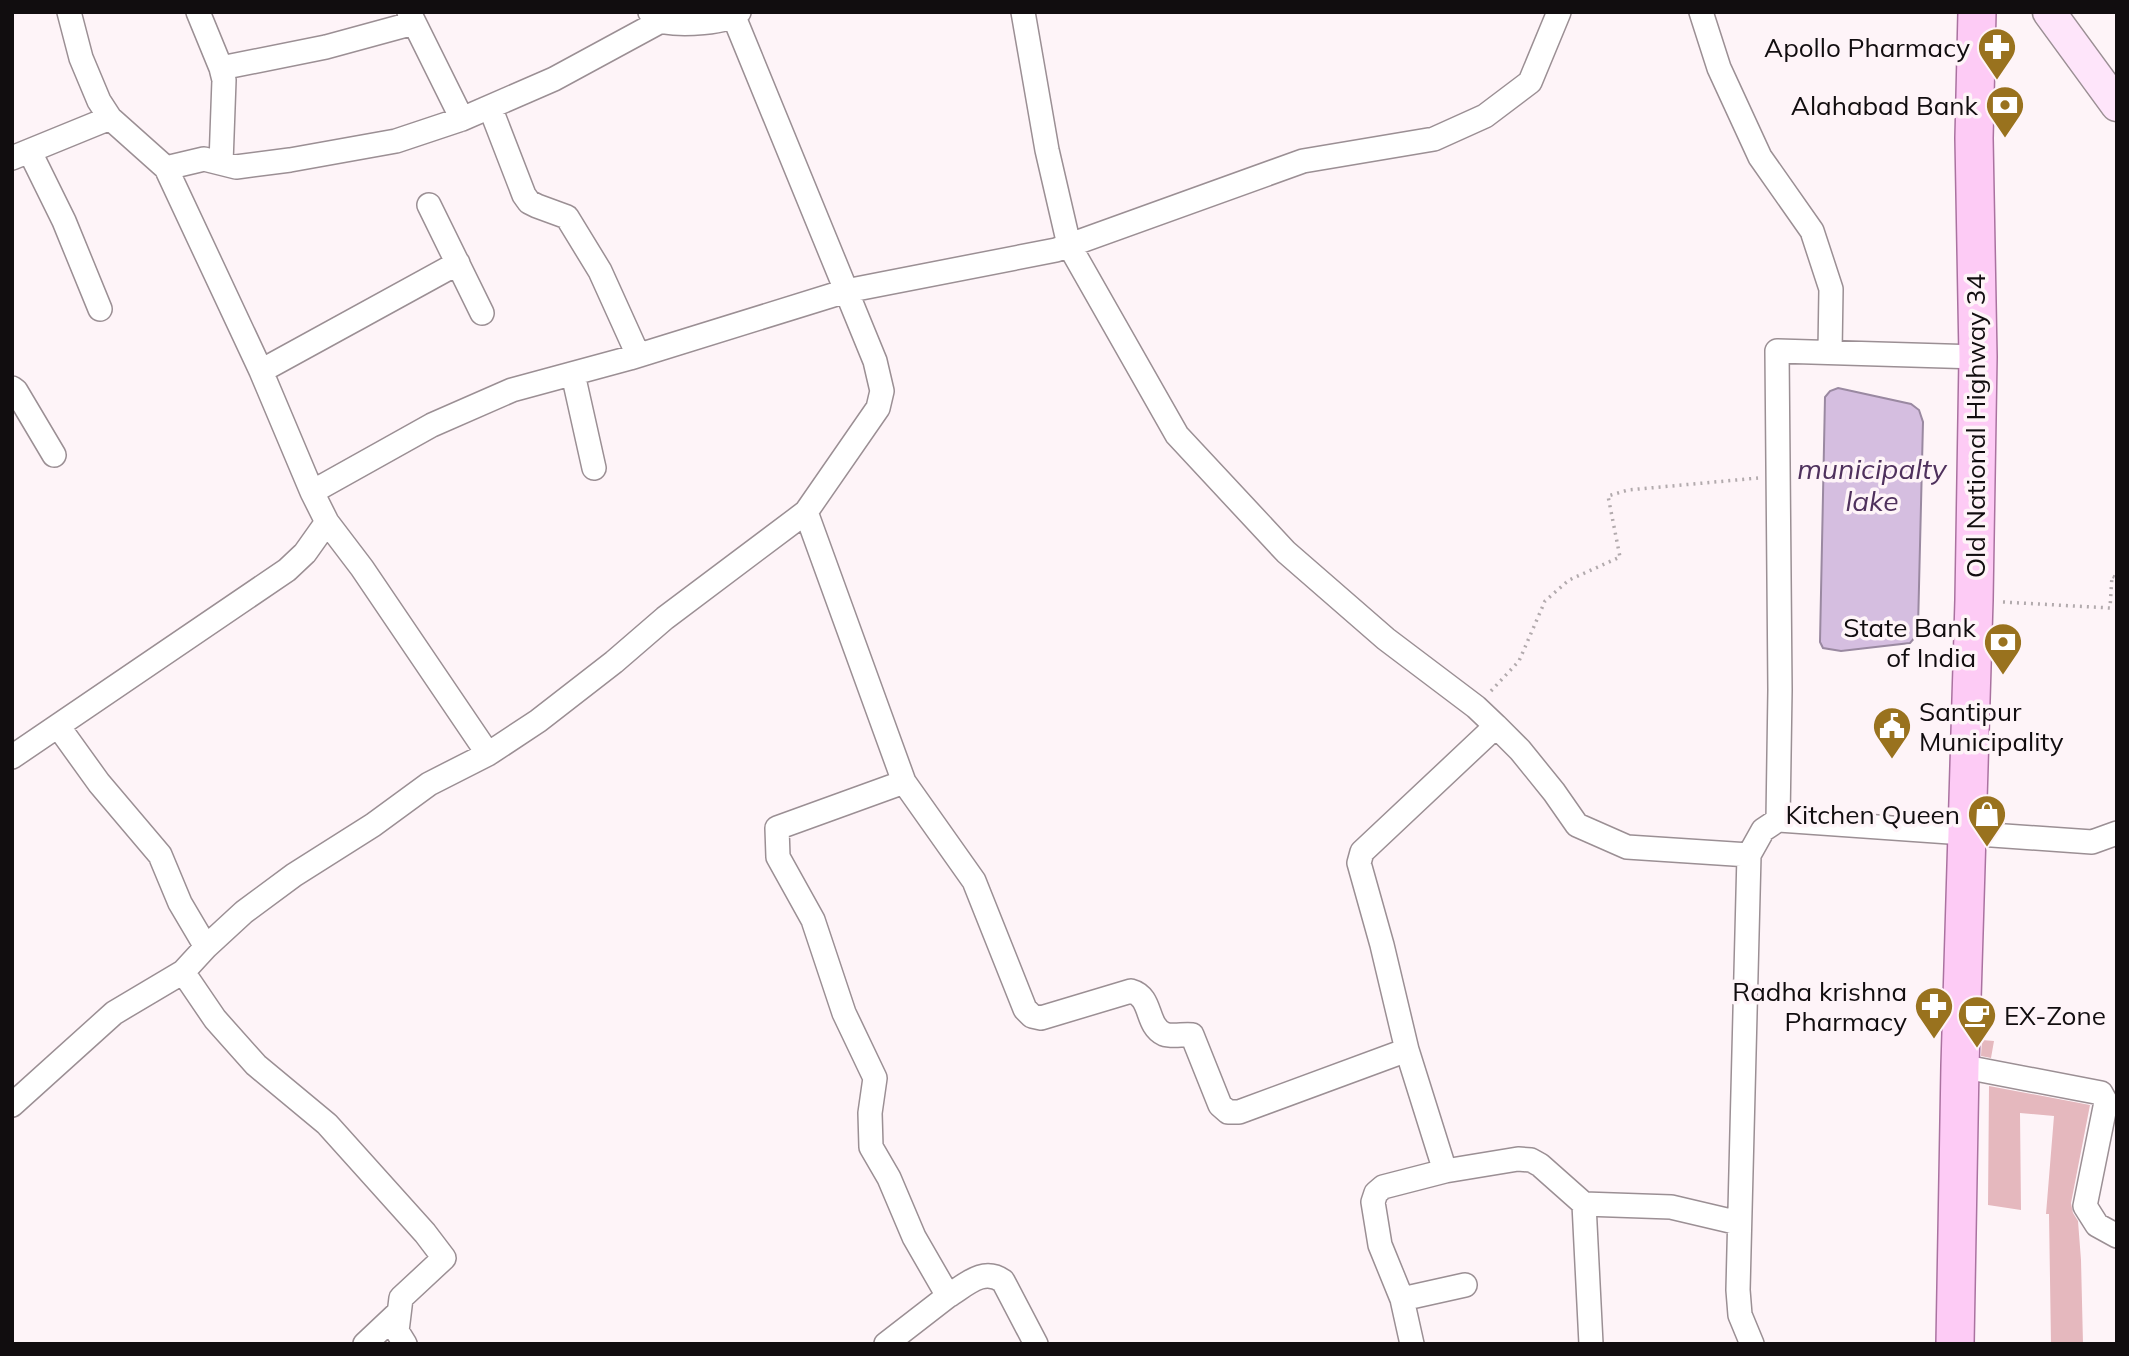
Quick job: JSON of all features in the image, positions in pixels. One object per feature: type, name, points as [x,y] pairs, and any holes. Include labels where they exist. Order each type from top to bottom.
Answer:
[{"type":"main road","name":"Old National Highway 34","points":[[1955,1344],[1979,357],[1974,138],[1977,12]]},
{"type":"main road","points":[[2049,12],[2117,105]]},
{"type":"street","points":[[69,12],[89,83],[110,118],[166,167],[261,371],[327,522],[362,568],[488,754]]},
{"type":"street","points":[[198,12],[224,80],[221,163]]},
{"type":"street","points":[[1023,12],[1047,150],[1069,245],[1177,435],[1286,552],[1386,639],[1476,707],[1496,726],[1555,792],[1577,825],[1627,847],[1749,855]]},
{"type":"street","points":[[312,492],[439,421],[512,390],[638,355],[846,291],[1056,250],[1303,161],[1434,139],[1485,116],[1531,82],[1559,12]]},
{"type":"street","points":[[1701,12],[1719,68],[1760,157],[1812,231],[1831,289],[1830,352]]},
{"type":"street","points":[[12,1105],[114,1013],[183,972],[244,912],[429,784],[488,754],[538,721],[665,618],[806,512],[878,408],[882,391],[875,361],[735,14],[698,23],[656,17],[554,79],[462,119],[396,141],[236,167],[212,160],[197,160],[166,167]]},
{"type":"street","points":[[221,68],[326,47],[412,18],[462,119]]},
{"type":"street","points":[[490,107],[528,202],[567,217],[600,271],[638,355]]},
{"type":"street","points":[[100,309],[64,221],[21,155],[110,118]]},
{"type":"street","points":[[429,205],[482,313]]},
{"type":"street","points":[[261,371],[458,263]]},
{"type":"street","points":[[1778,821],[1780,690],[1777,351],[1979,357]]},
{"type":"street","points":[[573,374],[594,468]]},
{"type":"street","points":[[12,388],[54,455]]},
{"type":"street","points":[[806,512],[904,782],[974,881],[1025,1009],[1032,1016],[1041,1018],[1131,991],[1139,993],[1161,1033],[1170,1036],[1181,1033],[1192,1035],[1220,1105],[1228,1112],[1239,1112],[1407,1050]]},
{"type":"street","points":[[12,757],[287,570],[305,552],[327,522]]},
{"type":"street","points":[[58,726],[99,783],[160,855],[180,903],[206,947]]},
{"type":"street","points":[[1445,1171],[1407,1050],[1359,863],[1362,852],[1496,726]]},
{"type":"street","points":[[904,782],[776,828],[778,857],[813,920],[844,1013],[875,1078],[870,1114],[871,1147],[889,1178],[914,1237],[948,1296]]},
{"type":"street","points":[[1752,1344],[1740,1315],[1739,1223],[1749,855],[1763,830],[1778,821],[2092,842],[2117,833]]},
{"type":"street","points":[[183,972],[215,1018],[256,1065],[327,1124],[425,1233],[444,1258],[401,1298],[397,1331],[405,1344]]},
{"type":"street","points":[[1960,1066],[2101,1093],[2106,1102],[2108,1134],[2085,1206],[2097,1225],[2117,1236]]},
{"type":"street","points":[[1412,1344],[1402,1298],[1380,1245],[1373,1202],[1376,1192],[1383,1188],[1445,1171],[1518,1159],[1531,1160],[1584,1205],[1671,1207],[1739,1223]]},
{"type":"street","points":[[1584,1205],[1591,1344]]},
{"type":"street","points":[[886,1344],[948,1296],[982,1276],[994,1275],[1003,1281],[1035,1344]]},
{"type":"street","points":[[1402,1298],[1465,1285]]},
{"type":"street","points":[[365,1344],[399,1312]]},
{"type":"path","points":[[1476,707],[1520,661],[1545,601],[1569,580],[1620,557],[1608,496],[1628,491],[1777,476]]},
{"type":"path","points":[[1974,600],[2110,608],[2112,576],[2117,578]]},
{"type":"water","name":"municipalty lake","points":[[1838,388],[1911,404],[1919,410],[1923,422],[1918,628],[1917,635],[1910,643],[1841,651],[1823,648],[1820,642],[1825,397]]},
{"type":"building","points":[[1982,1040],[1994,1041],[1991,1058],[1981,1056]]},
{"type":"building","points":[[1989,1086],[2090,1105],[2071,1203],[2078,1221],[2083,1344],[2051,1344],[2049,1214],[2046,1214],[2054,1116],[2020,1113],[2021,1210],[1988,1205]]},
{"type":"place","name":"Apollo Pharmacy","points":[[1997,81]]},
{"type":"place","name":"Alahabad Bank","points":[[2005,139]]},
{"type":"place","name":"State Bank of India","points":[[2003,676]]},
{"type":"place","name":"Santipur Municipality","points":[[1892,760]]},
{"type":"place","name":"Kitchen Queen","points":[[1987,848]]},
{"type":"place","name":"Radha krishna Pharmacy","points":[[1934,1040]]},
{"type":"place","name":"EX-Zone","points":[[1977,1049]]}]
